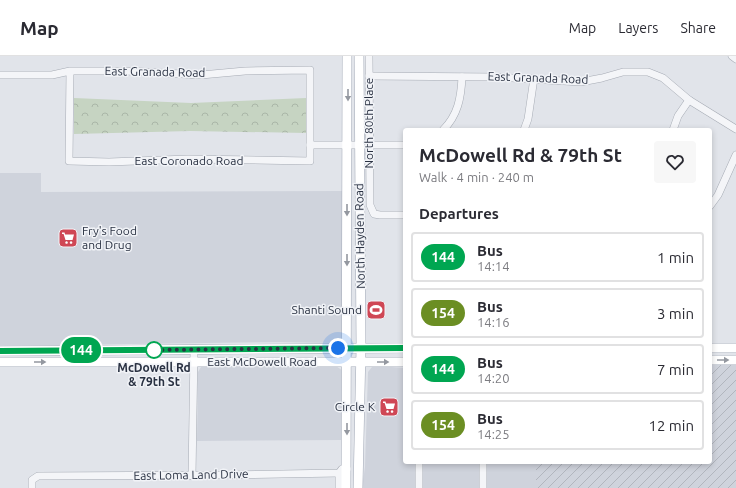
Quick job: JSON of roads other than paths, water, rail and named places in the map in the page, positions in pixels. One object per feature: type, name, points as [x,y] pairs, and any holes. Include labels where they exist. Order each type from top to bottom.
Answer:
[{"type":"main road","name":"North Hayden Road","points":[[346,488],[343,471],[348,362],[347,56]]},
{"type":"main road","name":"North Hayden Road","points":[[358,488],[361,362],[359,56]]},
{"type":"main road","name":"East McDowell Road","points":[[0,351],[403,348]]},
{"type":"main road","points":[[712,348],[736,348]]},
{"type":"main road","points":[[712,360],[736,360]]},
{"type":"main road","name":"East McDowell Road","points":[[0,362],[403,362]]},
{"type":"street","name":"North 80th Place","points":[[369,56],[370,205],[374,214],[403,215]]},
{"type":"street","points":[[732,56],[736,59]]},
{"type":"street","name":"East Granada Road","points":[[0,75],[52,75],[70,71],[125,71],[200,75],[245,71],[310,70],[310,145]]},
{"type":"street","name":"East Coronado Road","points":[[70,71],[69,161],[109,162],[188,159],[310,161],[310,145]]},
{"type":"street","name":"East Granada Road","points":[[369,76],[534,78],[581,82],[623,72],[648,72],[663,78],[689,100],[736,129]]},
{"type":"street","points":[[445,128],[451,122],[459,107],[462,77]]},
{"type":"street","points":[[525,128],[528,119],[534,78]]},
{"type":"street","points":[[673,128],[678,116],[689,100]]},
{"type":"street","points":[[310,145],[359,145]]},
{"type":"street","points":[[369,145],[403,145]]},
{"type":"street","points":[[712,203],[718,194],[736,155]]},
{"type":"street","points":[[192,476],[194,350]]},
{"type":"street","points":[[418,488],[420,464]]},
{"type":"street","points":[[483,464],[483,488]]},
{"type":"street","name":"East Loma Land Drive","points":[[32,488],[33,478],[192,476],[343,471]]},
{"type":"street","name":"North Hayden Road","points":[[339,488],[343,471]]},
{"type":"place","name":"Fry's Food and Drug","points":[[68,238]]},
{"type":"place","name":"Shanti Sound","points":[[376,310]]},
{"type":"place","name":"McDowell Rd & 79th St","points":[[154,350]]},
{"type":"place","name":"Circle K","points":[[389,407]]}]
